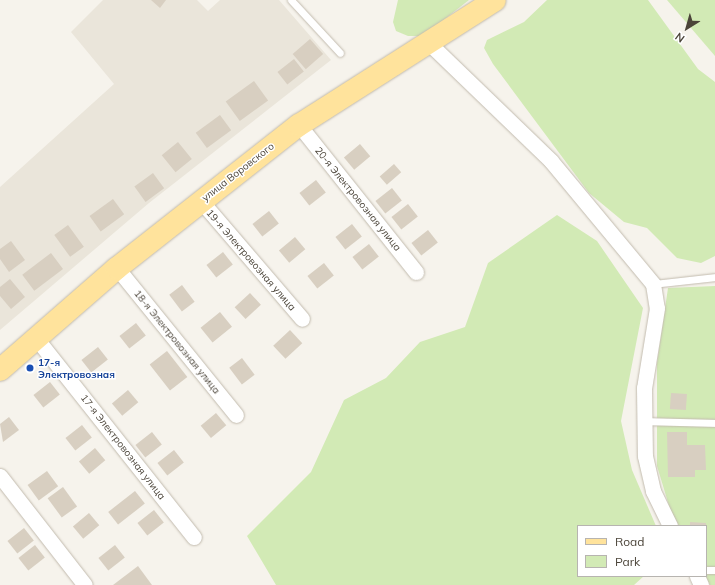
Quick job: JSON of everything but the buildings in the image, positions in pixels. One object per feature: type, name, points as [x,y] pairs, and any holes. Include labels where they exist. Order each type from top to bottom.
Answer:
[{"type":"main road","name":"улица Воровского","points":[[0,370],[118,268],[299,125],[430,44],[495,0]]},
{"type":"street","points":[[430,44],[551,161],[653,284],[657,308],[644,388],[645,456],[653,491],[670,525]]},
{"type":"street","name":"20-я Электровозная улица","points":[[299,125],[416,272]]},
{"type":"street","name":"19-я Электровозная улица","points":[[200,202],[302,319]]},
{"type":"street","name":"18-я Электровозная улица","points":[[118,268],[236,415]]},
{"type":"street","name":"17-я Электровозная улица","points":[[36,338],[194,537]]},
{"type":"street","points":[[0,476],[85,585]]},
{"type":"lane","points":[[291,0],[340,53]]},
{"type":"lane","points":[[653,284],[715,277]]},
{"type":"lane","points":[[644,421],[715,423]]},
{"type":"shaded area","points":[[103,0],[197,0],[208,11],[220,0],[279,0],[331,60],[149,203],[0,330],[0,187],[114,84],[71,32]]},
{"type":"green space","points":[[398,0],[469,0],[432,29],[419,36],[408,36],[396,31],[393,22]]},
{"type":"green space","points":[[547,0],[648,0],[698,69],[715,82],[715,256],[701,263],[677,258],[647,228],[624,222],[589,193],[493,64],[484,48],[487,40],[524,22]]},
{"type":"green space","points":[[667,0],[715,0],[715,56]]},
{"type":"green space","points":[[557,215],[597,241],[643,308],[621,421],[632,470],[656,525],[577,525],[577,577],[643,577],[634,585],[276,585],[247,536],[311,472],[344,400],[386,378],[420,342],[465,327],[488,263]]},
{"type":"green space","points":[[715,286],[715,585],[710,585],[706,577],[707,577],[707,525],[678,525],[670,509],[657,466],[657,363],[668,288]]},
{"type":"place","name":"17-я Электровозная","points":[[30,368]]}]
